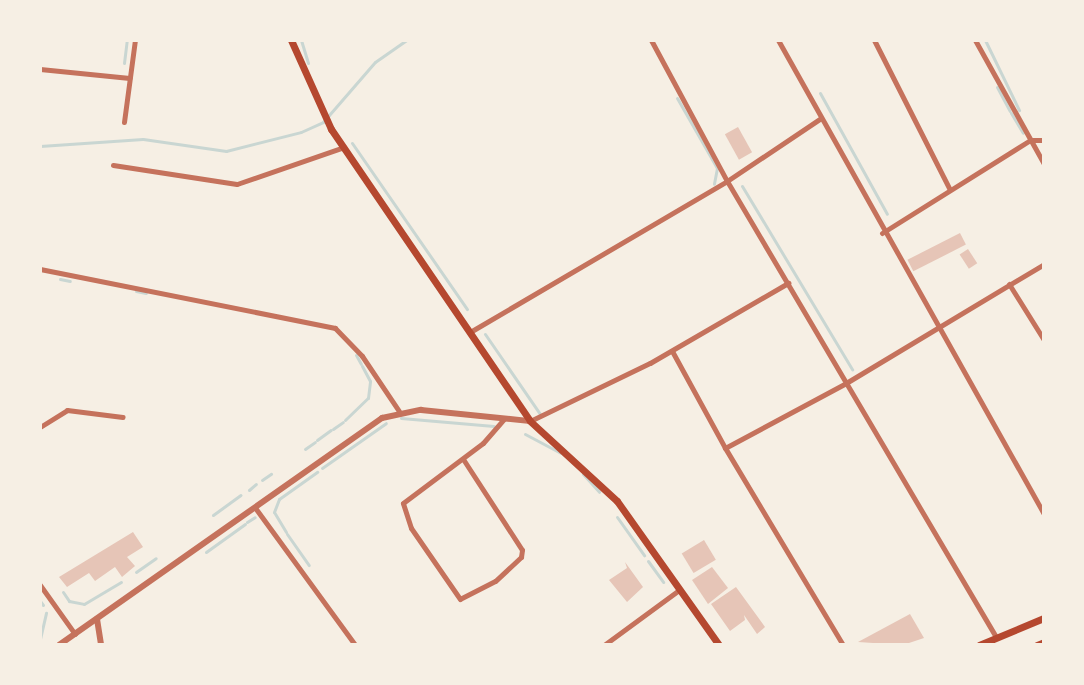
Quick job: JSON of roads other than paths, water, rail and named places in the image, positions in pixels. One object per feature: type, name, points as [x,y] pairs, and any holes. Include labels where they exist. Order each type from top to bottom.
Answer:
[{"type":"main road","points":[[291,40],[312,93],[331,129],[530,421],[617,501],[719,645]]},
{"type":"main road","points":[[979,645],[1044,618]]},
{"type":"main road","points":[[1037,645],[1044,642]]},
{"type":"street","points":[[124,122],[135,40]]},
{"type":"street","points":[[651,40],[727,181],[996,637]]},
{"type":"street","points":[[778,40],[882,233],[1044,514]]},
{"type":"street","points":[[874,40],[949,188]]},
{"type":"street","points":[[975,40],[1044,164]]},
{"type":"street","points":[[40,69],[130,78]]},
{"type":"street","points":[[470,332],[727,181],[821,118]]},
{"type":"street","points":[[882,233],[949,188],[1030,140],[1044,140]]},
{"type":"street","points":[[113,165],[237,184],[344,147]]},
{"type":"street","points":[[725,448],[846,383],[937,324],[1044,264]]},
{"type":"street","points":[[40,269],[335,328],[362,356],[399,411]]},
{"type":"street","points":[[59,645],[256,509],[366,427],[399,411],[530,421],[672,351],[788,283]]},
{"type":"street","points":[[1009,284],[1044,340]]},
{"type":"street","points":[[672,351],[725,448],[843,645]]},
{"type":"street","points":[[40,427],[67,410],[123,417]]},
{"type":"street","points":[[463,459],[522,550],[521,557],[495,581],[460,599],[402,510],[406,499],[463,459],[505,418]]},
{"type":"street","points":[[256,509],[355,645]]},
{"type":"street","points":[[40,585],[75,634]]},
{"type":"street","points":[[604,645],[679,590]]},
{"type":"street","points":[[97,619],[101,645]]},
{"type":"waterway","points":[[124,63],[127,40]]},
{"type":"waterway","points":[[301,40],[308,63]]},
{"type":"waterway","points":[[40,146],[143,139],[226,151],[301,132],[323,122],[375,62],[406,40]]},
{"type":"waterway","points":[[985,40],[1019,110]]},
{"type":"waterway","points":[[997,87],[1010,111]]},
{"type":"waterway","points":[[820,93],[887,214]]},
{"type":"waterway","points":[[677,98],[717,168],[714,184]]},
{"type":"waterway","points":[[1011,113],[1023,133]]},
{"type":"waterway","points":[[352,143],[467,309]]},
{"type":"waterway","points":[[742,186],[852,369]]},
{"type":"waterway","points":[[60,279],[70,281]]},
{"type":"waterway","points":[[136,291],[146,293]]},
{"type":"waterway","points":[[485,334],[540,414]]},
{"type":"waterway","points":[[356,355],[361,364]]},
{"type":"waterway","points":[[345,420],[368,398],[370,381],[362,366]]},
{"type":"waterway","points":[[401,418],[494,426]]},
{"type":"waterway","points":[[333,429],[343,422]]},
{"type":"waterway","points":[[322,468],[386,423]]},
{"type":"waterway","points":[[317,440],[331,430]]},
{"type":"waterway","points":[[525,434],[560,453]]},
{"type":"waterway","points":[[305,449],[315,442]]},
{"type":"waterway","points":[[286,532],[274,512],[279,499],[317,472]]},
{"type":"waterway","points":[[262,480],[271,474]]},
{"type":"waterway","points":[[583,474],[599,492]]},
{"type":"waterway","points":[[249,490],[256,484]]},
{"type":"waterway","points":[[213,515],[241,495]]},
{"type":"waterway","points":[[247,522],[255,517]]},
{"type":"waterway","points":[[617,517],[644,555]]},
{"type":"waterway","points":[[206,552],[245,524]]},
{"type":"waterway","points":[[287,534],[309,565]]},
{"type":"waterway","points":[[136,572],[156,558]]},
{"type":"waterway","points":[[648,561],[663,582]]},
{"type":"waterway","points":[[63,592],[69,601],[84,604],[121,582]]},
{"type":"waterway","points":[[40,601],[43,605]]},
{"type":"waterway","points":[[40,639],[46,613]]}]
